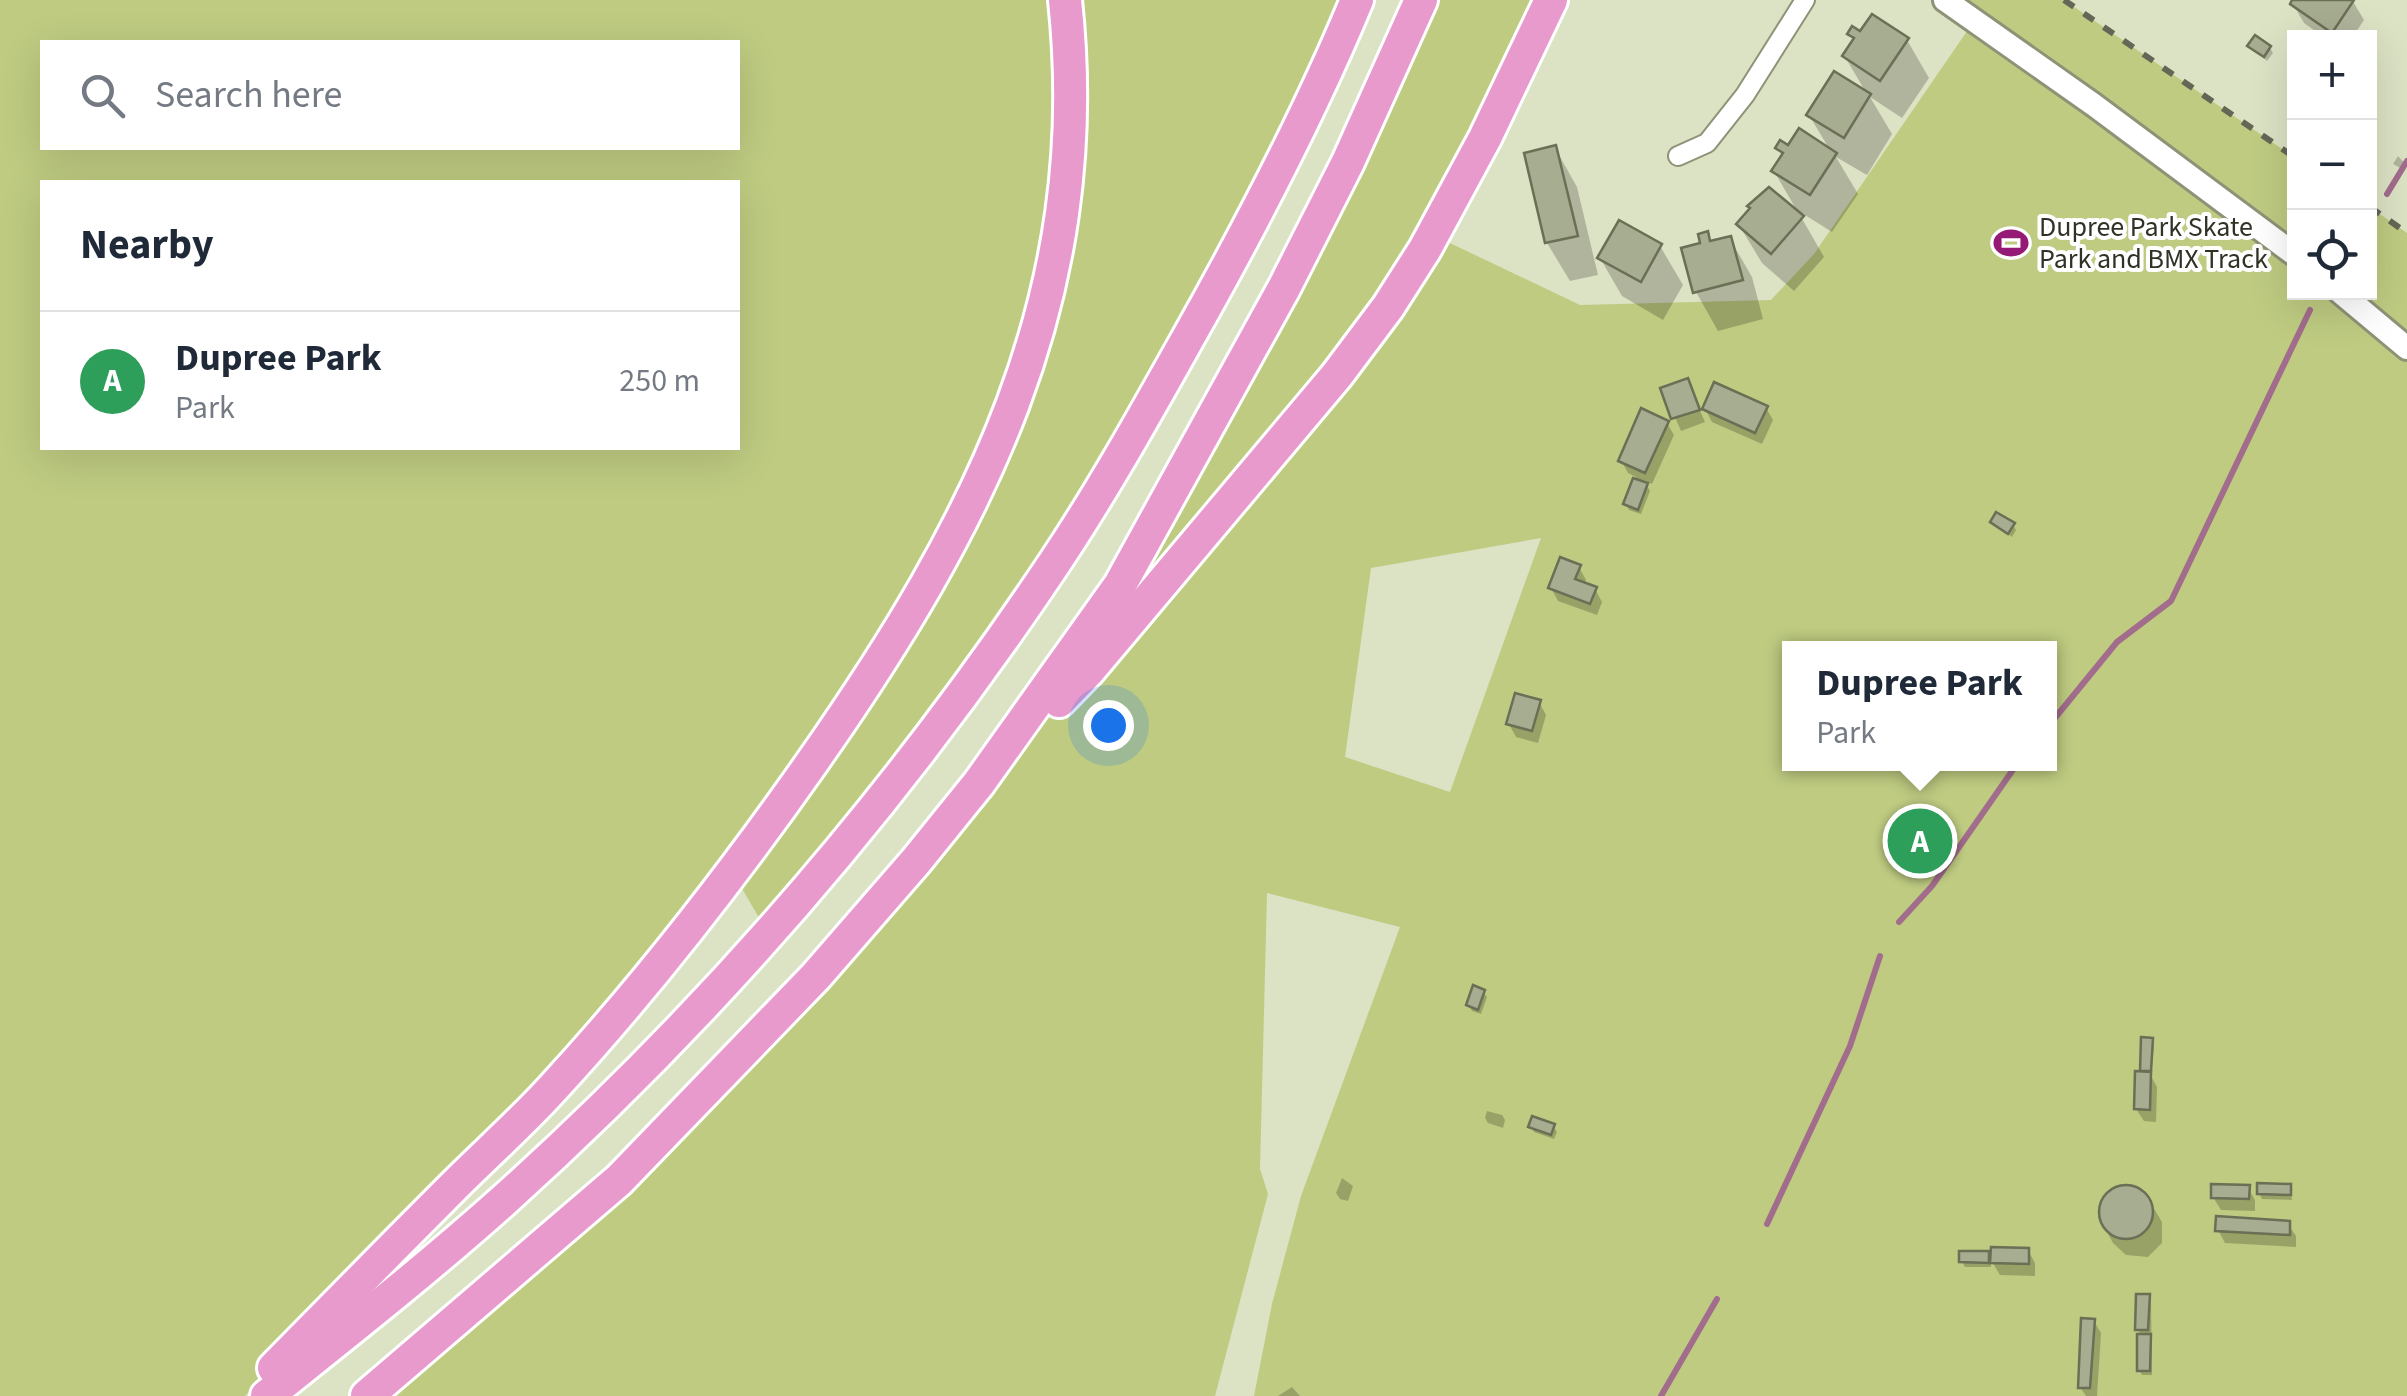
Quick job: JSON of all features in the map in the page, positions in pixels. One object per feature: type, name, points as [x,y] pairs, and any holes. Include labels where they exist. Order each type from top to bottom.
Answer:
[{"type":"highway","points":[[246,1396],[553,1088],[632,996],[757,842],[857,698],[937,571],[1009,420],[1043,312],[1059,235],[1069,154],[1065,0]]},
{"type":"highway","points":[[267,1396],[402,1288],[598,1110],[768,933],[922,748],[1057,560],[1150,406],[1238,250],[1357,0]]},
{"type":"highway","points":[[367,1396],[646,1153],[816,976],[980,783],[1120,585],[1284,288],[1348,162],[1421,0]]},
{"type":"highway","points":[[980,783],[1089,670],[1337,375],[1388,307],[1425,249],[1485,138],[1551,0]]},
{"type":"street","points":[[1678,156],[1707,143],[1745,95],[1805,0]]},
{"type":"street","points":[[1945,0],[2094,104],[2287,249]]},
{"type":"street","points":[[2350,300],[2407,348]]},
{"type":"green space","points":[[0,0],[1357,0],[1095,498],[768,933],[733,873],[245,1396],[0,1396]]},
{"type":"green space","points":[[1421,0],[1551,0],[1433,235],[1580,305],[1771,300],[1814,254],[1974,21],[1945,0],[2064,0],[2287,152],[2287,300],[2377,300],[2377,212],[2407,233],[2407,1396],[1254,1396],[1272,1304],[1301,1196],[1400,927],[1267,893],[1260,1169],[1268,1194],[1215,1396],[367,1396],[728,1071],[1120,585]],"holes":[[[1541,538],[1450,792],[1345,757],[1371,568]]]},
{"type":"building","points":[[2292,0],[2354,0],[2334,30],[2328,30],[2290,4]]},
{"type":"building","points":[[1872,14],[1909,38],[1880,81],[1842,56],[1854,38],[1847,34],[1852,26],[1860,31]]},
{"type":"building","points":[[2255,35],[2271,46],[2264,57],[2247,46]]},
{"type":"building","points":[[1834,71],[1871,94],[1844,138],[1806,115]]},
{"type":"building","points":[[1799,128],[1837,153],[1810,195],[1771,171],[1783,153],[1775,148],[1780,140],[1788,145]]},
{"type":"building","points":[[1556,145],[1578,236],[1545,243],[1524,153]]},
{"type":"building","points":[[1769,187],[1804,216],[1771,254],[1736,224],[1750,208],[1747,206]]},
{"type":"building","points":[[1619,220],[1662,244],[1641,282],[1597,258]]},
{"type":"building","points":[[1708,231],[1710,241],[1731,236],[1743,280],[1693,293],[1681,248],[1700,243],[1698,234]]},
{"type":"building","points":[[1688,378],[1700,410],[1671,419],[1660,388]]},
{"type":"building","points":[[1714,382],[1768,406],[1755,433],[1702,409]]},
{"type":"building","points":[[1641,408],[1669,421],[1645,473],[1618,461]]},
{"type":"building","points":[[1633,478],[1648,483],[1638,510],[1623,504]]},
{"type":"building","points":[[1996,512],[2015,523],[2008,534],[1990,522]]},
{"type":"building","points":[[1560,557],[1581,565],[1575,579],[1597,587],[1590,604],[1548,588]]},
{"type":"building","points":[[1515,693],[1541,700],[1532,731],[1506,724]]},
{"type":"building","points":[[1473,985],[1485,990],[1478,1010],[1466,1005]]},
{"type":"building","points":[[2141,1037],[2153,1038],[2151,1071],[2140,1071]]},
{"type":"building","points":[[2135,1071],[2151,1072],[2150,1110],[2134,1109]]},
{"type":"building","points":[[1532,1116],[1555,1124],[1551,1135],[1528,1127]]},
{"type":"building","points":[[2257,1183],[2291,1184],[2291,1195],[2257,1194]]},
{"type":"building","points":[[2211,1184],[2250,1185],[2249,1199],[2211,1198]]},
{"type":"building","points":[[2126,1185],[2145,1193],[2153,1212],[2145,1231],[2126,1239],[2107,1231],[2099,1212],[2107,1193]]},
{"type":"building","points":[[2216,1216],[2290,1221],[2290,1235],[2215,1231]]},
{"type":"building","points":[[1991,1247],[2029,1248],[2029,1264],[1990,1263]]},
{"type":"building","points":[[1959,1251],[1989,1251],[1989,1263],[1959,1262]]},
{"type":"building","points":[[2136,1294],[2150,1294],[2148,1330],[2135,1330]]},
{"type":"building","points":[[2081,1318],[2095,1319],[2090,1388],[2078,1388]]},
{"type":"building","points":[[2137,1334],[2151,1334],[2150,1371],[2137,1371]]},
{"type":"waterway","points":[[2387,194],[2407,161]]},
{"type":"waterway","points":[[2057,715],[2117,642],[2171,601],[2310,310]]},
{"type":"waterway","points":[[1899,922],[1932,886],[2012,771]]},
{"type":"waterway","points":[[1767,1224],[1850,1046],[1880,956]]},
{"type":"waterway","points":[[1661,1396],[1717,1299]]},
{"type":"railway","points":[[2064,0],[2287,152]]},
{"type":"railway","points":[[2374,210],[2407,233]]},
{"type":"place","name":"Dupree Park Skate Park and BMX Track","points":[[2011,243]]},
{"type":"place","name":"Dupree Park","points":[[1920,841]]}]
